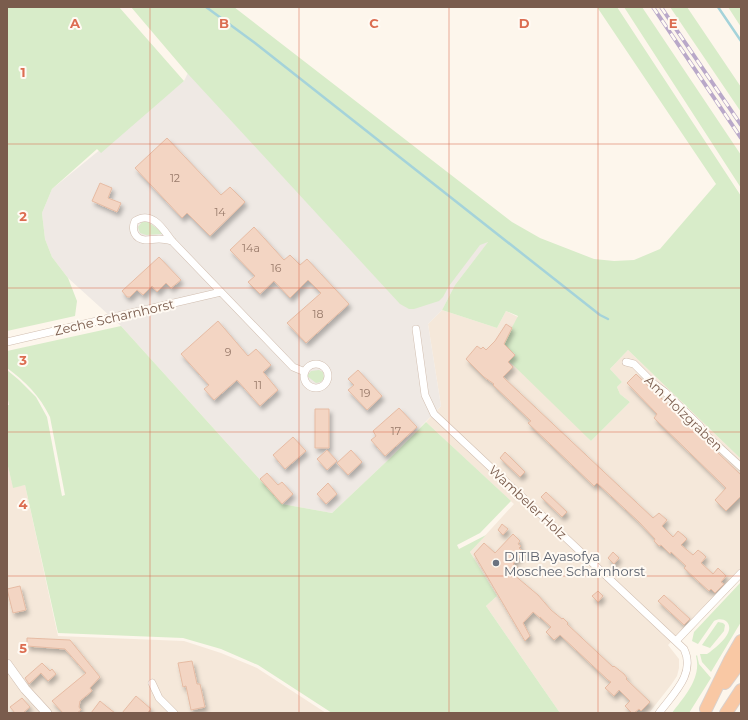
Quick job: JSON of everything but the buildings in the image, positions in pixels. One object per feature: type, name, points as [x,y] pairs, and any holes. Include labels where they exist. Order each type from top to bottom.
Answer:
[{"type":"highway","points":[[705,711],[741,641]]},
{"type":"highway","points":[[705,711],[741,661]]},
{"type":"highway","points":[[726,713],[741,690]]},
{"type":"street","points":[[172,241],[142,239],[135,235],[133,225],[139,218],[144,217],[152,219],[159,224],[172,241],[292,367],[305,372]]},
{"type":"street","name":"Zeche Scharnhorst","points":[[7,342],[221,292]]},
{"type":"street","name":"Wambeler Holz","points":[[416,329],[425,395],[434,414],[684,649],[688,656],[686,676],[659,713]]},
{"type":"street","name":"Am Holzgraben","points":[[626,362],[634,364],[654,384],[665,392],[699,425],[705,434],[741,467]]},
{"type":"street","points":[[676,641],[741,573]]},
{"type":"street","points":[[7,664],[25,689],[47,713]]},
{"type":"street","points":[[152,683],[159,698],[174,713]]},
{"type":"shaded area","points":[[212,24],[489,241],[455,285],[442,310],[428,324],[441,406],[388,460],[332,513],[282,504],[121,326],[68,278],[52,257],[45,239],[42,213],[52,189],[184,81]]},
{"type":"shaded area","points":[[442,310],[497,328],[506,311],[518,317],[503,344],[515,355],[591,441],[630,402],[620,394],[617,387],[622,382],[610,369],[628,350],[741,459],[741,569],[668,645],[679,659],[677,676],[649,713],[560,713],[486,606],[497,596],[470,552],[514,504],[426,422],[441,406],[428,324]]},
{"type":"shaded area","points":[[7,462],[13,487],[25,485],[58,636],[184,641],[221,653],[257,668],[326,713],[7,713]]},
{"type":"green space","points":[[7,7],[119,7],[184,81],[101,153],[97,149],[52,189],[42,213],[45,239],[52,257],[68,278],[77,301],[75,316],[7,331]]},
{"type":"green space","points":[[131,7],[234,7],[512,222],[540,238],[594,259],[614,261],[634,260],[660,249],[716,184],[597,7],[617,7],[741,196],[741,459],[628,350],[610,369],[622,382],[617,387],[620,394],[630,402],[591,441],[509,361],[515,354],[503,344],[518,316],[506,311],[497,328],[442,310],[455,285],[488,242],[480,245],[439,301],[414,309],[409,309],[400,304],[188,74]]},
{"type":"green space","points":[[624,7],[642,7],[741,155],[741,188]]},
{"type":"green space","points":[[670,7],[687,7],[741,87],[741,112]]},
{"type":"green space","points":[[728,7],[741,7],[741,27]]},
{"type":"green space","points":[[142,222],[148,222],[162,232],[162,234],[146,235],[140,233],[138,227]]},
{"type":"green space","points":[[121,326],[282,504],[332,513],[426,422],[511,501],[480,533],[457,545],[459,549],[486,535],[470,552],[497,596],[486,606],[560,713],[332,713],[258,665],[221,649],[183,638],[58,633],[25,485],[13,488],[7,462],[7,405],[9,405],[7,395],[7,370],[36,397],[47,417],[62,496],[65,495],[50,417],[42,402],[32,390],[7,368],[7,351]]},
{"type":"green space","points":[[319,370],[323,372],[324,378],[321,382],[316,383],[307,376],[311,371]]},
{"type":"green space","points":[[741,582],[741,622],[711,672],[702,662],[700,654],[707,654],[725,638],[729,629],[728,623],[720,619],[714,621],[698,644],[692,641],[694,632]]},
{"type":"green space","points":[[718,622],[725,625],[724,631],[710,648],[702,645]]},
{"type":"green space","points":[[697,655],[699,664],[711,678],[689,713],[672,713],[691,687],[696,672]]},
{"type":"waterway","points":[[206,7],[255,43],[600,315],[608,319]]},
{"type":"waterway","points":[[718,7],[741,41]]},
{"type":"railway","points":[[653,7],[741,138]]},
{"type":"railway","points":[[661,7],[741,125]]},
{"type":"place","name":"DITIB Ayasofya Moschee Scharnhorst","points":[[496,563]]}]
